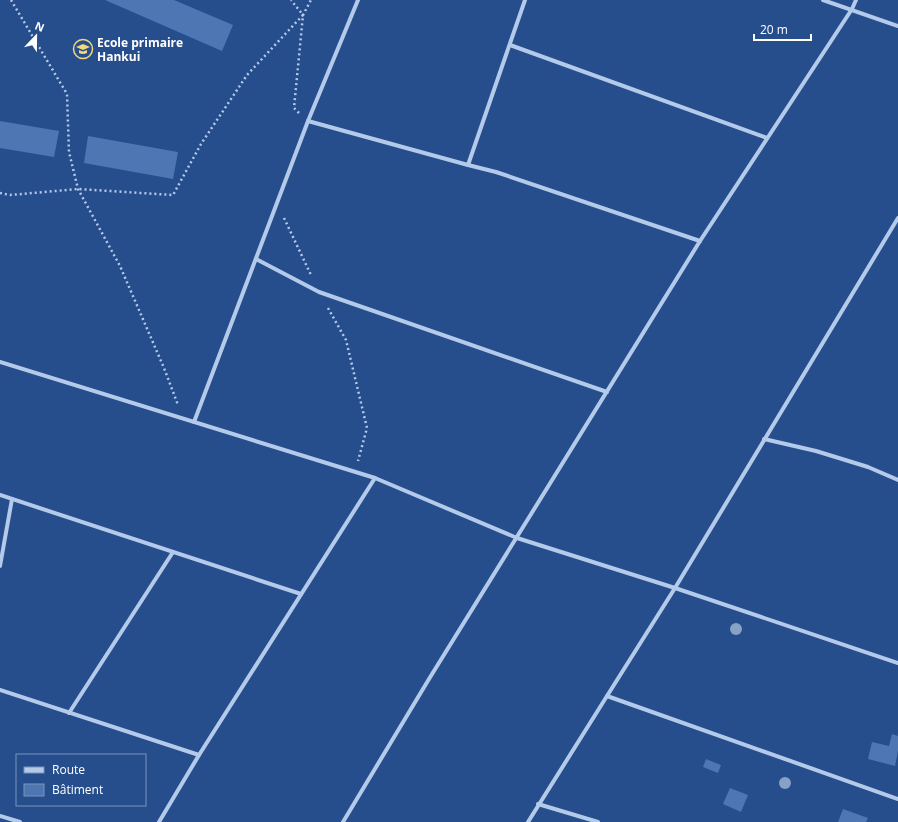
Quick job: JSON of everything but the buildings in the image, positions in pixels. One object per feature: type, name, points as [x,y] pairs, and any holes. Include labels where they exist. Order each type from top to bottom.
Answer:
[{"type":"street","points":[[194,422],[308,121],[358,0]]},
{"type":"street","points":[[468,165],[525,0]]},
{"type":"street","points":[[823,0],[898,26]]},
{"type":"street","points":[[343,822],[429,679],[700,241],[852,9],[856,0]]},
{"type":"street","points":[[510,45],[767,138]]},
{"type":"street","points":[[308,121],[496,172],[700,241]]},
{"type":"street","points":[[528,822],[675,588],[898,218]]},
{"type":"street","points":[[256,259],[320,292],[607,392]]},
{"type":"street","points":[[0,368],[1,362],[375,478],[517,538],[675,588],[898,663]]},
{"type":"street","points":[[764,439],[824,453],[868,467],[898,480]]},
{"type":"street","points":[[159,822],[199,755],[375,478]]},
{"type":"street","points":[[0,495],[301,594]]},
{"type":"street","points":[[0,566],[12,499]]},
{"type":"street","points":[[69,713],[173,552]]},
{"type":"street","points":[[0,690],[199,755]]},
{"type":"street","points":[[607,696],[898,799]]},
{"type":"street","points":[[538,804],[598,822]]},
{"type":"street","points":[[0,816],[20,822]]},
{"type":"path","points":[[11,0],[67,94],[69,152],[78,189],[120,266],[164,368],[183,418]]},
{"type":"path","points":[[291,0],[303,15],[294,108],[308,121]]},
{"type":"path","points":[[0,192],[10,195],[78,189],[172,195],[201,144],[247,75],[303,15],[311,0]]},
{"type":"path","points":[[283,216],[320,292],[346,340],[367,428],[356,472]]},
{"type":"place","name":"Ecole primaire Hankui","points":[[83,49]]}]
